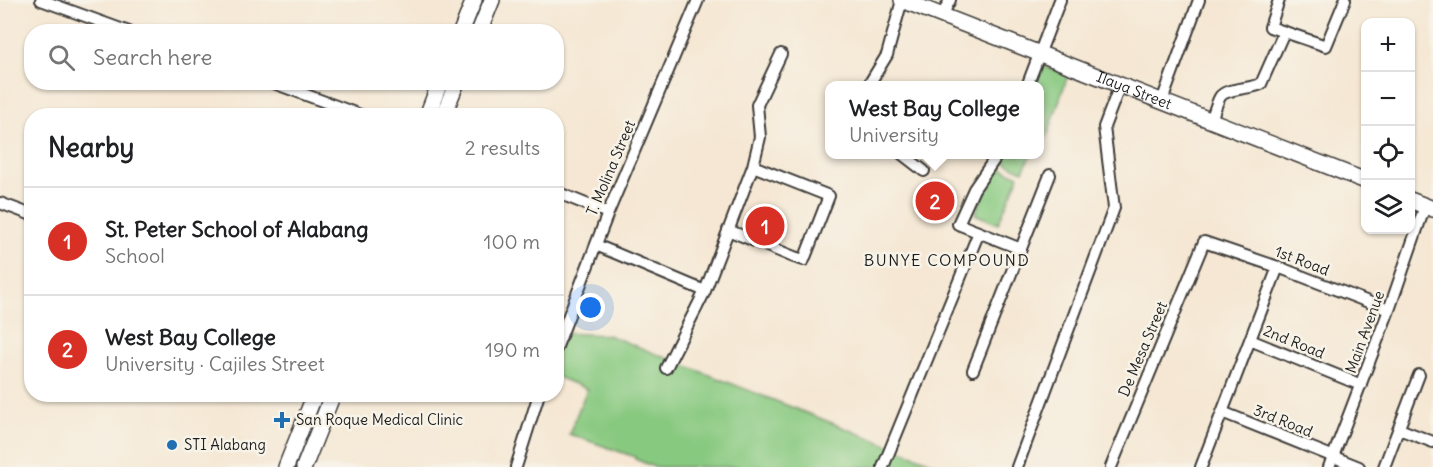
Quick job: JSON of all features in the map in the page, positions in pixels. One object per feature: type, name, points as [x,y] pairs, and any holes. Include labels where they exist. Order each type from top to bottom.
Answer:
[{"type":"main road","points":[[464,24],[474,0]]},
{"type":"main road","points":[[482,24],[492,0]]},
{"type":"main road","name":"Ilaya Street","points":[[902,0],[1362,180]]},
{"type":"main road","points":[[430,108],[437,90]]},
{"type":"main road","points":[[446,108],[454,90]]},
{"type":"main road","points":[[286,467],[312,402]]},
{"type":"main road","points":[[304,467],[330,402]]},
{"type":"street","points":[[41,0],[107,24]]},
{"type":"street","name":"T. Molina Street","points":[[564,328],[608,213],[698,0]]},
{"type":"street","name":"Ilaya Street","points":[[871,81],[887,55],[902,0]]},
{"type":"street","points":[[942,16],[950,0]]},
{"type":"street","points":[[1029,81],[1060,0]]},
{"type":"street","points":[[1162,101],[1199,0]]},
{"type":"street","points":[[1279,0],[1270,27],[1326,46],[1345,0]]},
{"type":"street","points":[[1211,120],[1220,96],[1225,92],[1261,84],[1284,32]]},
{"type":"street","points":[[666,368],[705,291],[753,166],[760,137],[757,105],[781,54]]},
{"type":"street","points":[[1017,467],[1114,208],[1104,127],[1120,85]]},
{"type":"street","points":[[293,90],[341,108]]},
{"type":"street","points":[[908,159],[924,171]]},
{"type":"street","points":[[995,159],[974,189],[958,224],[1021,249]]},
{"type":"street","points":[[728,230],[804,260],[823,217],[829,196],[753,166]]},
{"type":"street","points":[[973,370],[1050,175]]},
{"type":"street","points":[[564,195],[608,213]]},
{"type":"street","points":[[0,203],[24,212]]},
{"type":"street","name":"Main Avenue","points":[[1331,462],[1429,207]]},
{"type":"street","points":[[883,467],[979,232]]},
{"type":"street","name":"1st Road","points":[[1204,242],[1278,267],[1389,310]]},
{"type":"street","name":"De Mesa Street","points":[[1111,467],[1204,242]]},
{"type":"street","points":[[596,245],[705,291]]},
{"type":"street","points":[[1201,467],[1278,267]]},
{"type":"street","name":"2nd Road","points":[[1250,340],[1361,385]]},
{"type":"street","points":[[1384,467],[1419,375]]},
{"type":"street","points":[[516,467],[536,402]]},
{"type":"street","name":"3rd Road","points":[[1222,412],[1331,462],[1359,467]]},
{"type":"street","points":[[1399,429],[1433,442]]},
{"type":"green space","points":[[1043,66],[1068,75],[1047,137],[1044,137],[1044,81],[1037,81]]},
{"type":"green space","points":[[1002,159],[1029,159],[1023,171],[1001,161]]},
{"type":"green space","points":[[996,166],[1019,176],[998,224],[975,214]]},
{"type":"green space","points":[[564,333],[608,335],[944,467],[654,467],[635,457],[569,434],[587,389],[564,380]]},
{"type":"place","name":"West Bay College","points":[[935,201]]},
{"type":"place","name":"St. Peter School of Alabang","points":[[765,226]]},
{"type":"place","name":"San Roque Medical Clinic","points":[[282,420]]},
{"type":"place","name":"STI Alabang","points":[[172,445]]},
{"type":"district","name":"BUNYE COMPOUND","points":[[947,260]]}]
